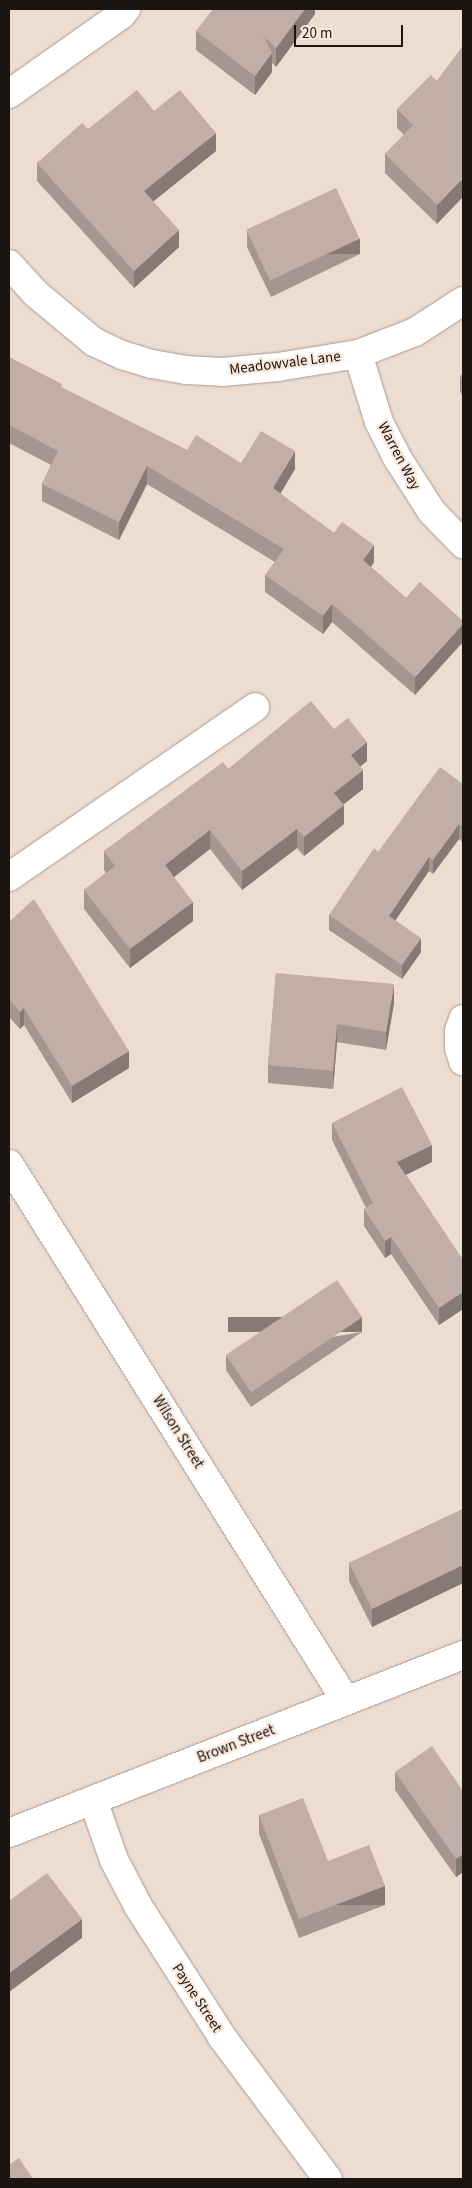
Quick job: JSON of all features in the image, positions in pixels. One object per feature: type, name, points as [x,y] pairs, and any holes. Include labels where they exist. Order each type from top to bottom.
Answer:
[{"type":"street","points":[[9,94],[121,15],[126,9]]},
{"type":"street","name":"Meadowvale Lane","points":[[9,264],[35,293],[65,320],[94,342],[122,355],[152,364],[186,370],[249,370],[358,354],[415,332],[463,301]]},
{"type":"street","name":"Warren Way","points":[[358,354],[379,422],[396,456],[432,512],[463,544]]},
{"type":"street","points":[[9,877],[255,707]]},
{"type":"street","points":[[463,1019],[459,1031],[459,1048],[463,1061]]},
{"type":"street","name":"Wilson Street","points":[[9,1164],[346,1701]]},
{"type":"street","name":"Brown Street","points":[[9,1833],[463,1655]]},
{"type":"street","name":"Payne Street","points":[[93,1800],[114,1860],[138,1906],[222,2036],[328,2179]]},
{"type":"building","points":[[213,9],[305,9],[276,48],[263,35],[272,53],[255,76],[196,31]]},
{"type":"building","points":[[463,46],[463,178],[437,205],[385,154],[413,125],[397,109],[431,75],[437,81]]},
{"type":"building","points":[[137,90],[154,111],[180,90],[216,133],[144,191],[179,230],[134,271],[37,163],[82,123],[88,129]]},
{"type":"building","points":[[336,188],[360,239],[270,281],[246,230]]},
{"type":"building","points":[[9,357],[62,384],[61,387],[187,450],[196,435],[241,463],[261,431],[295,451],[273,488],[334,533],[342,522],[374,545],[363,560],[406,598],[420,582],[463,621],[463,624],[415,677],[332,604],[323,616],[265,575],[284,549],[147,466],[119,522],[42,484],[58,451],[9,425]]},
{"type":"building","points":[[311,701],[334,729],[348,718],[367,742],[351,755],[363,770],[334,793],[344,805],[304,837],[297,829],[242,871],[210,830],[165,865],[193,902],[130,949],[84,890],[115,866],[104,851],[223,762],[228,769]]},
{"type":"building","points":[[440,767],[463,784],[463,827],[459,824],[433,860],[429,857],[389,916],[421,938],[402,965],[329,915],[374,848],[378,852]]},
{"type":"building","points":[[34,899],[129,1051],[72,1086],[24,1008],[20,1012],[9,999],[9,964],[11,962],[9,958],[9,922]]},
{"type":"building","points":[[276,973],[394,984],[386,1032],[337,1024],[333,1071],[268,1065]]},
{"type":"building","points":[[402,1087],[432,1145],[397,1162],[463,1260],[463,1292],[439,1308],[391,1237],[385,1241],[364,1209],[373,1203],[332,1123]]},
{"type":"building","points":[[337,1280],[362,1317],[251,1392],[226,1355]]},
{"type":"building","points":[[463,1509],[463,1565],[372,1609],[349,1563]]},
{"type":"building","points":[[432,1746],[463,1791],[463,1854],[456,1859],[395,1772]]},
{"type":"building","points":[[303,1798],[328,1861],[369,1845],[385,1886],[299,1919],[259,1815]]},
{"type":"building","points":[[47,1873],[82,1919],[9,1973],[9,1901]]},
{"type":"building","points":[[19,2158],[33,2179],[9,2179],[9,2165]]}]
